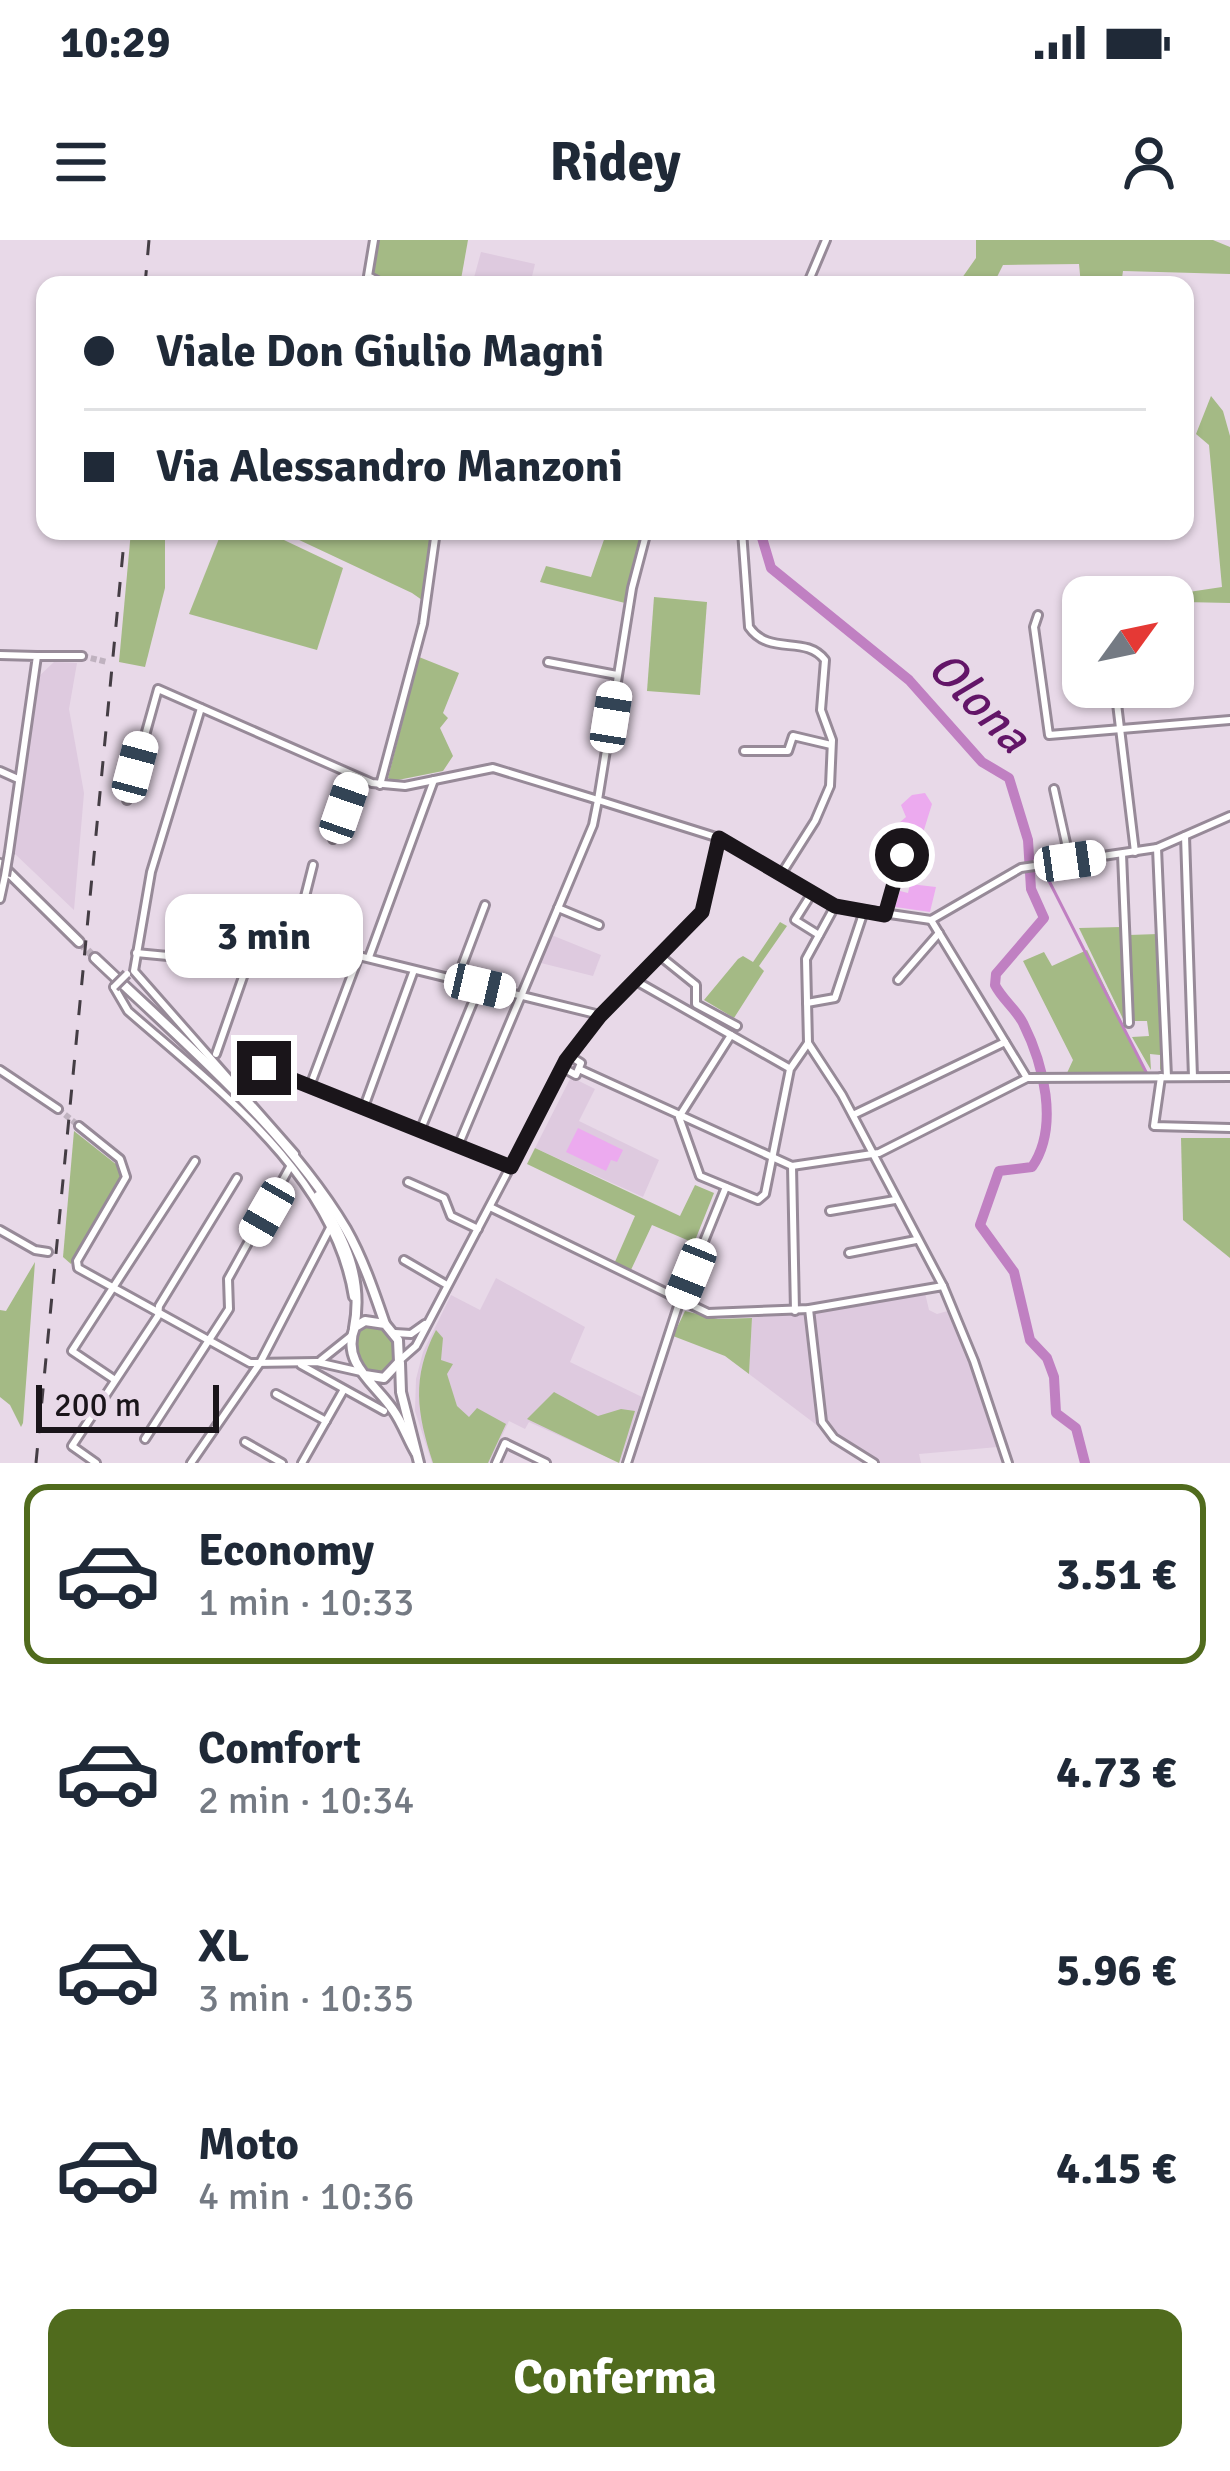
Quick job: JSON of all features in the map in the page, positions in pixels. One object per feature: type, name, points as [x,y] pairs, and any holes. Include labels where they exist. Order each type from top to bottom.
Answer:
[{"type":"main road","points":[[0,863],[79,942]]},
{"type":"main road","points":[[95,958],[302,1172],[349,1234],[385,1324],[395,1334],[416,1459]]},
{"type":"main road","points":[[302,1172],[349,1254],[357,1289],[353,1359],[397,1415],[416,1459]]},
{"type":"main road","points":[[352,1334],[365,1322],[385,1324]]},
{"type":"main road","points":[[363,1373],[384,1378],[399,1361]]},
{"type":"street","points":[[368,276],[374,240]]},
{"type":"street","points":[[811,276],[826,240]]},
{"type":"street","points":[[380,785],[423,624],[435,540]]},
{"type":"street","points":[[458,1146],[593,825],[645,540]]},
{"type":"street","points":[[743,540],[749,627],[775,647],[819,652],[826,670],[821,710],[832,745],[830,786],[782,873]]},
{"type":"street","points":[[1038,615],[1034,627],[1049,735],[1230,720]]},
{"type":"street","points":[[0,655],[82,656]]},
{"type":"street","points":[[0,899],[37,656]]},
{"type":"street","points":[[548,662],[617,675]]},
{"type":"street","points":[[127,800],[158,689],[380,785],[398,787],[493,768],[719,838],[835,906],[864,913],[931,920],[1021,868],[1157,848],[1230,816]]},
{"type":"street","points":[[201,708],[151,872],[130,973],[114,987],[128,1011],[228,1102],[290,1167],[302,1172]]},
{"type":"street","points":[[1117,708],[1135,852]]},
{"type":"street","points":[[744,752],[788,751],[793,736],[832,745]]},
{"type":"street","points":[[0,770],[18,779]]},
{"type":"street","points":[[333,838],[355,778]]},
{"type":"street","points":[[310,1086],[434,780]]},
{"type":"street","points":[[1054,788],[1070,861]]},
{"type":"street","points":[[1185,836],[1193,1077]]},
{"type":"street","points":[[399,1361],[416,1346],[570,1058],[600,1016],[702,912],[719,838]]},
{"type":"street","points":[[885,915],[907,844]]},
{"type":"street","points":[[1157,848],[1164,1077],[1154,1126],[1230,1128]]},
{"type":"street","points":[[1122,854],[1129,1023]]},
{"type":"street","points":[[294,940],[313,865]]},
{"type":"street","points":[[812,893],[795,920],[819,935]]},
{"type":"street","points":[[457,979],[485,905]]},
{"type":"street","points":[[835,906],[806,959],[808,1043],[853,1115],[943,1286],[1008,1463]]},
{"type":"street","points":[[557,908],[599,925]]},
{"type":"street","points":[[807,1004],[835,998],[864,913]]},
{"type":"street","points":[[931,920],[1027,1078]]},
{"type":"street","points":[[136,953],[189,958],[231,928],[600,1016]]},
{"type":"street","points":[[216,1054],[259,932]]},
{"type":"street","points":[[898,980],[939,933]]},
{"type":"street","points":[[660,956],[696,985],[696,1004],[737,1026]]},
{"type":"street","points":[[364,1108],[413,970]]},
{"type":"street","points":[[130,973],[290,1144],[331,1226],[351,1284],[356,1318]]},
{"type":"street","points":[[636,981],[790,1069]]},
{"type":"street","points":[[420,1131],[480,986]]},
{"type":"street","points":[[680,1117],[731,1036]]},
{"type":"street","points":[[582,1041],[582,1068]]},
{"type":"street","points":[[853,1115],[1005,1042]]},
{"type":"street","points":[[680,1117],[699,1175],[762,1199],[790,1069],[808,1043]]},
{"type":"street","points":[[570,1058],[680,1117],[792,1166],[871,1154],[1027,1078],[1230,1077]]},
{"type":"street","points":[[241,1059],[511,1167]]},
{"type":"street","points":[[567,1071],[582,1068]]},
{"type":"street","points":[[0,1070],[58,1109]]},
{"type":"street","points":[[79,1126],[120,1160],[127,1177],[76,1266],[250,1363],[317,1362],[363,1373]]},
{"type":"street","points":[[115,1380],[72,1351],[195,1161]]},
{"type":"street","points":[[792,1166],[795,1311]]},
{"type":"street","points":[[146,1439],[229,1309],[228,1279],[290,1167]]},
{"type":"street","points":[[287,1179],[302,1172]]},
{"type":"street","points":[[92,1462],[72,1446],[237,1178]]},
{"type":"street","points":[[408,1182],[444,1198],[452,1216],[478,1229]]},
{"type":"street","points":[[627,1463],[679,1303],[726,1187]]},
{"type":"street","points":[[830,1211],[895,1200]]},
{"type":"street","points":[[490,1207],[679,1303],[718,1314],[795,1311],[943,1286]]},
{"type":"street","points":[[191,1463],[260,1363],[331,1226]]},
{"type":"street","points":[[0,1230],[48,1252]]},
{"type":"street","points":[[849,1253],[917,1240]]},
{"type":"street","points":[[404,1261],[447,1285]]},
{"type":"street","points":[[808,1309],[822,1422],[834,1438],[874,1463]]},
{"type":"street","points":[[395,1334],[411,1334],[428,1321]]},
{"type":"street","points":[[317,1362],[352,1334]]},
{"type":"street","points":[[298,1364],[384,1412]]},
{"type":"street","points":[[331,1382],[325,1373],[334,1364]]},
{"type":"street","points":[[302,1463],[343,1391]]},
{"type":"street","points":[[276,1394],[326,1421]]},
{"type":"street","points":[[244,1442],[283,1463]]},
{"type":"street","points":[[496,1463],[505,1443],[546,1463]]},
{"type":"shaded area","points":[[481,252],[535,264],[532,276],[474,276]]},
{"type":"shaded area","points":[[54,662],[77,663],[69,709],[84,793],[74,910],[14,853],[34,681]]},
{"type":"shaded area","points":[[549,934],[601,955],[593,976],[537,962]]},
{"type":"shaded area","points":[[571,1077],[595,1089],[579,1121],[659,1160],[643,1197],[535,1148]]},
{"type":"shaded area","points":[[496,1278],[585,1327],[570,1362],[642,1397],[620,1463],[529,1422],[525,1429],[509,1421],[489,1463],[432,1463],[415,1411],[423,1352],[451,1295],[480,1310]]},
{"type":"shaded area","points":[[925,1293],[929,1310],[937,1314],[958,1308],[1009,1446],[919,1454],[921,1463],[867,1463],[749,1374],[752,1318]]},
{"type":"green space","points":[[375,240],[468,240],[462,276],[371,276]]},
{"type":"green space","points":[[976,240],[1213,240],[1230,247],[1230,274],[1123,271],[1122,276],[1080,276],[1079,264],[1003,265],[998,276],[963,276],[976,258]]},
{"type":"green space","points":[[1211,396],[1223,411],[1230,436],[1230,603],[1194,602],[1194,591],[1222,587],[1209,445],[1196,434]]},
{"type":"green space","points":[[130,540],[165,540],[165,588],[145,667],[119,662]]},
{"type":"green space","points":[[218,540],[284,540],[343,568],[317,650],[189,614]]},
{"type":"green space","points":[[299,540],[431,540],[422,600]]},
{"type":"green space","points":[[604,540],[640,540],[625,603],[540,582],[546,566],[591,577]]},
{"type":"green space","points":[[654,597],[707,602],[700,695],[647,691]]},
{"type":"green space","points":[[419,657],[459,673],[443,713],[448,718],[440,728],[453,756],[443,771],[393,781],[388,778]]},
{"type":"green space","points":[[780,922],[787,926],[759,966],[764,971],[734,1018],[704,1000],[738,959],[743,956],[753,962]]},
{"type":"green space","points":[[1121,927],[1125,1023],[1079,928]]},
{"type":"green space","points":[[1158,934],[1163,1068],[1160,1070],[1160,1055],[1150,1054],[1151,1070],[1132,1037],[1149,1036],[1147,1021],[1132,1021],[1129,935]]},
{"type":"green space","points":[[1087,950],[1146,1072],[1067,1073],[1073,1060],[1023,961],[1044,952],[1052,966]]},
{"type":"green space","points":[[74,1131],[117,1165],[121,1176],[71,1264],[63,1257]]},
{"type":"green space","points":[[1181,1138],[1230,1138],[1230,1258],[1183,1220]]},
{"type":"green space","points":[[535,1148],[680,1216],[695,1185],[714,1193],[694,1243],[652,1225],[630,1272],[614,1264],[635,1216],[527,1164]]},
{"type":"green space","points":[[35,1262],[21,1427],[10,1405],[0,1397],[0,1310],[6,1311]]},
{"type":"green space","points":[[685,1311],[718,1319],[752,1318],[749,1374],[725,1356],[673,1336]]},
{"type":"green space","points":[[366,1325],[386,1330],[396,1345],[394,1363],[380,1375],[363,1369],[354,1351],[357,1330]]},
{"type":"green space","points":[[436,1330],[443,1338],[441,1360],[453,1364],[447,1374],[457,1406],[469,1417],[477,1408],[506,1424],[488,1463],[433,1463],[419,1396],[423,1364]]},
{"type":"green space","points":[[554,1392],[598,1416],[621,1409],[635,1411],[619,1463],[527,1419]]},
{"type":"building","points":[[925,793],[932,804],[923,833],[900,828],[898,824],[906,817],[901,805],[912,795]]},
{"type":"building","points":[[910,884],[936,887],[930,912],[895,907],[900,891],[908,893]]},
{"type":"building","points":[[578,1128],[623,1150],[617,1162],[611,1160],[606,1171],[566,1152]]},
{"type":"waterway","name":"Olona","points":[[763,540],[771,568],[909,680],[982,762],[1009,778],[1028,840],[1031,889],[1044,918],[996,974],[995,985],[1030,1039],[1042,1075],[1047,1114],[1032,1167],[999,1171],[980,1225],[1014,1272],[1030,1340],[1047,1358],[1054,1377],[1056,1413],[1076,1428],[1085,1463]]},
{"type":"waterway","points":[[1044,871],[1146,1072]]},
{"type":"tunnel","points":[[82,656],[107,662]]},
{"type":"tunnel","points":[[79,942],[95,958]]},
{"type":"tunnel","points":[[58,1109],[79,1126]]},
{"type":"railway","points":[[146,276],[149,240]]},
{"type":"railway","points":[[36,1463],[124,540]]},
{"type":"route","points":[[264,1068],[511,1167],[566,1060],[600,1016],[702,912],[719,838],[835,906],[885,915],[902,855]]}]
